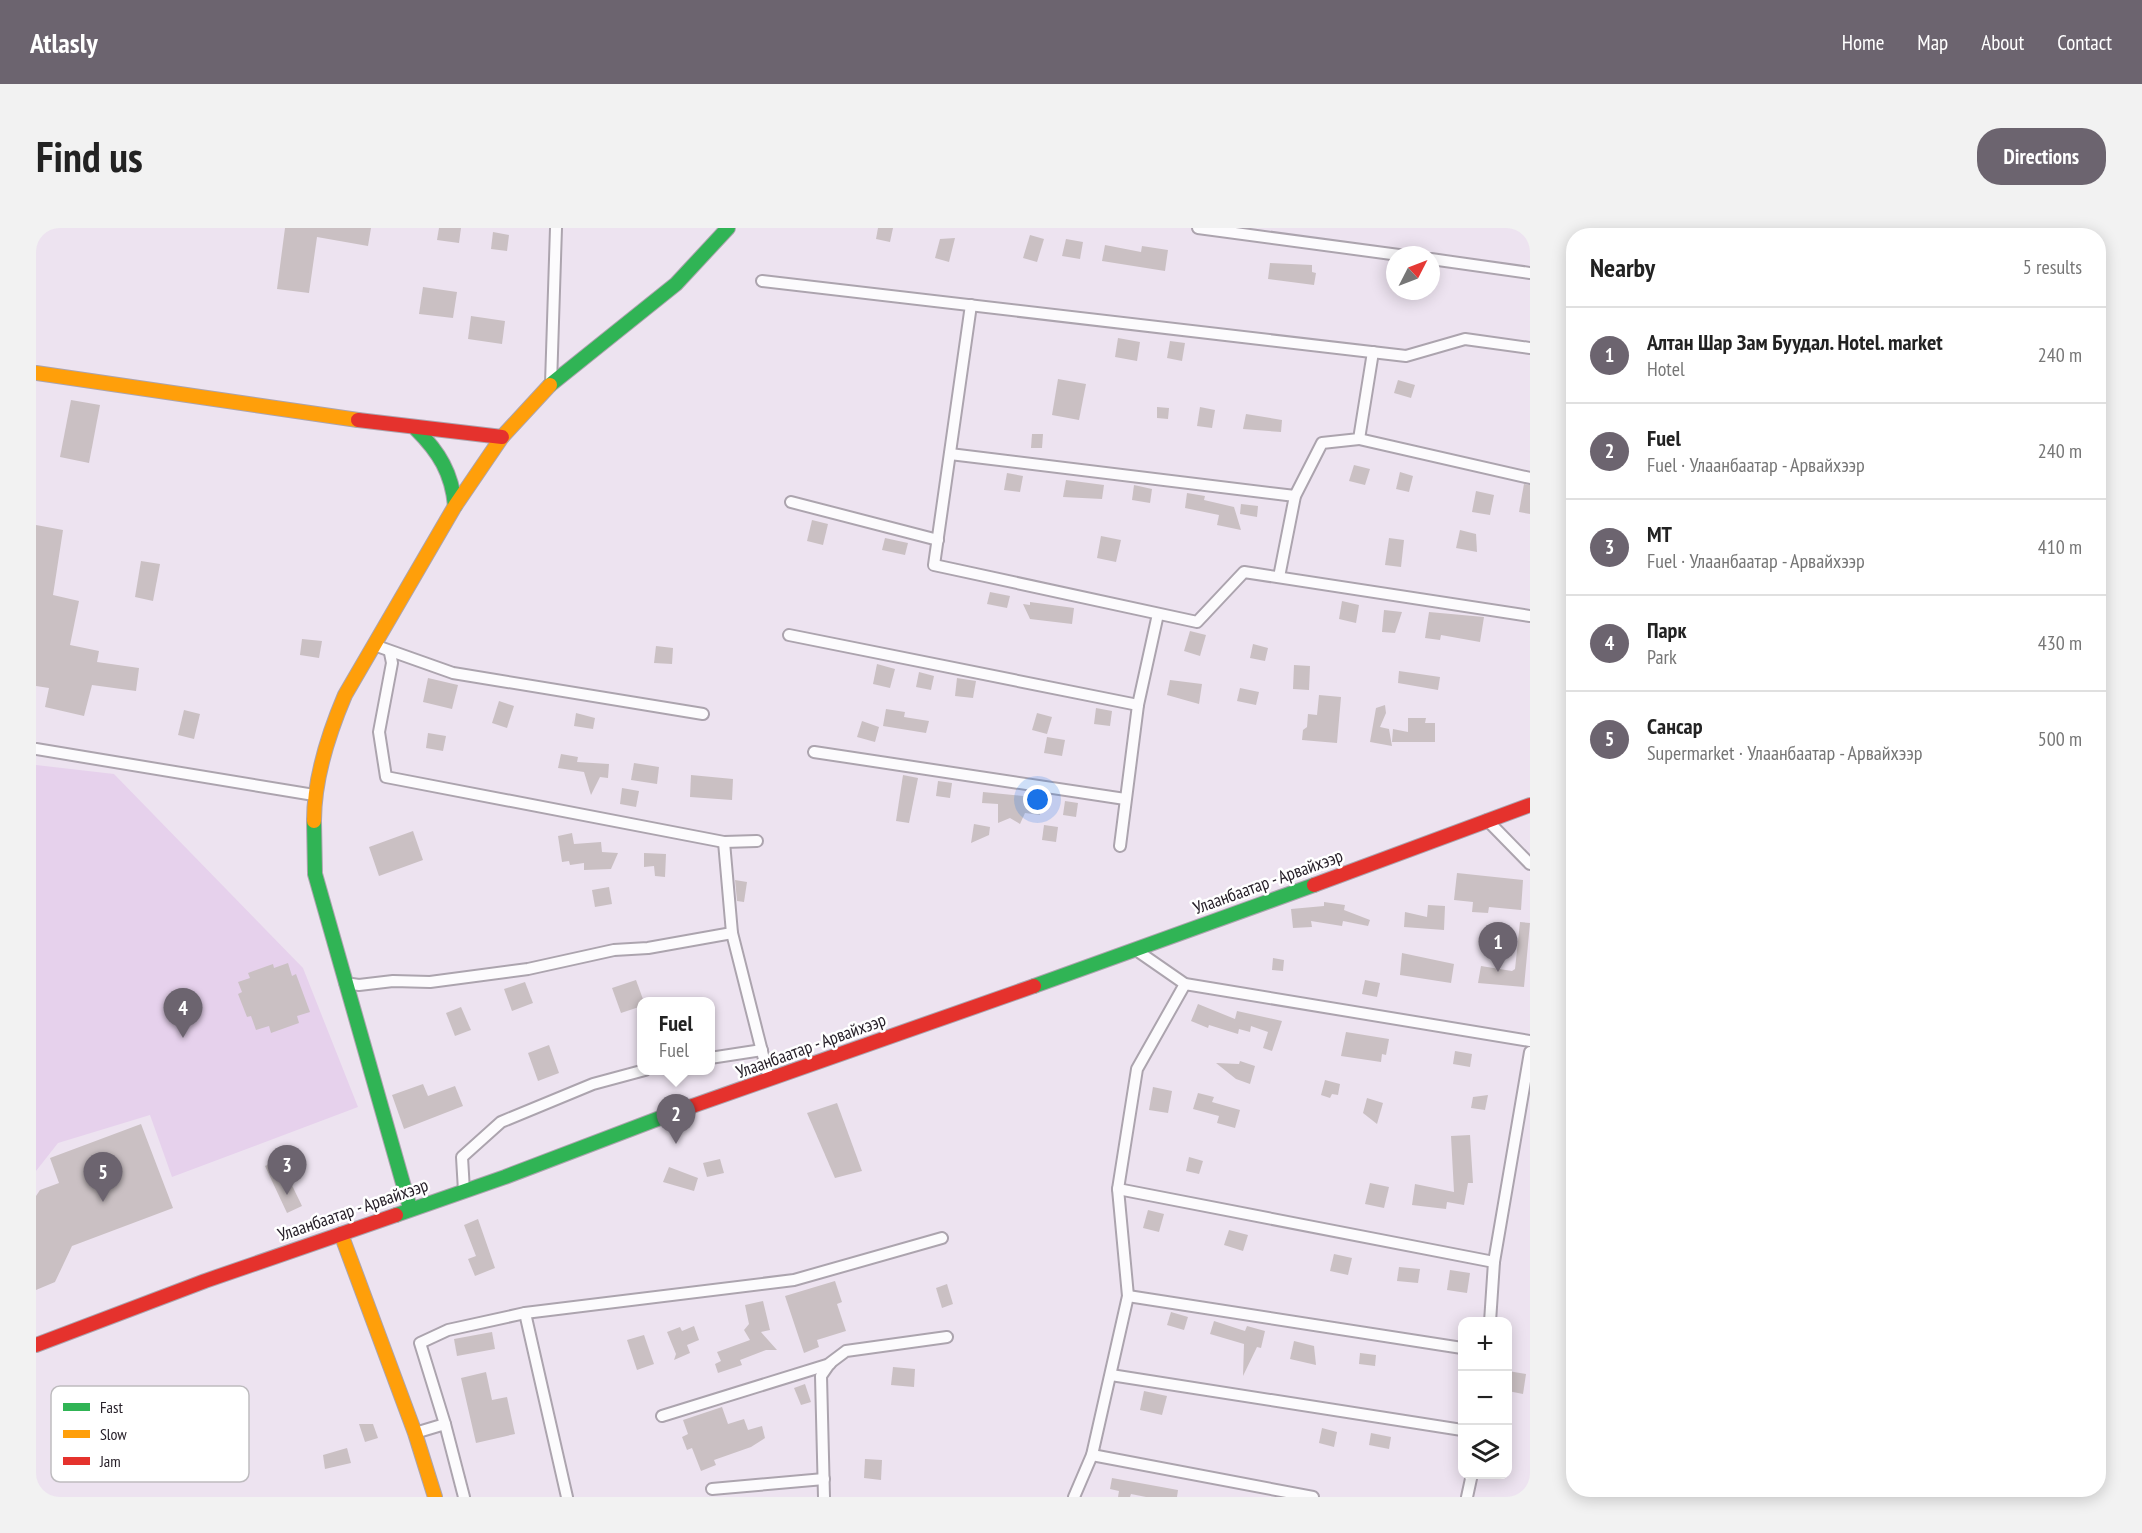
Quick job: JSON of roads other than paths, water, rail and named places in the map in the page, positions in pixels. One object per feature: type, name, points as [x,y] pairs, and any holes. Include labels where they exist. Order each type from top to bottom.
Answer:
[{"type":"main road","points":[[410,1208],[315,874],[314,795],[333,724],[345,695],[455,506],[502,437],[551,384],[676,284],[728,228]]},
{"type":"main road","points":[[36,373],[416,429],[502,437]]},
{"type":"main road","points":[[416,429],[445,462],[453,481],[455,506]]},
{"type":"main road","name":"Улаанбаатар - Арвайхээр","points":[[36,1346],[205,1281],[464,1191],[769,1079],[1136,950],[1530,805]]},
{"type":"main road","points":[[341,1234],[415,1433],[435,1497]]},
{"type":"street","points":[[551,384],[556,228]]},
{"type":"street","points":[[1198,228],[1386,253]]},
{"type":"street","points":[[1440,260],[1530,273]]},
{"type":"street","points":[[762,281],[1406,356],[1465,339],[1530,348]]},
{"type":"street","points":[[971,305],[934,565],[1197,622],[1245,572],[1530,616]]},
{"type":"street","points":[[1359,439],[1373,352]]},
{"type":"street","points":[[1279,577],[1295,496],[1322,443],[1359,439],[1530,478]]},
{"type":"street","points":[[950,454],[1295,496]]},
{"type":"street","points":[[791,502],[938,540]]},
{"type":"street","points":[[1120,846],[1138,705],[1158,614]]},
{"type":"street","points":[[789,635],[1138,705]]},
{"type":"street","points":[[374,645],[453,673],[703,714]]},
{"type":"street","points":[[390,652],[392,663],[379,732],[386,777],[724,842],[757,841]]},
{"type":"street","points":[[36,749],[314,795]]},
{"type":"street","points":[[814,752],[1125,799]]},
{"type":"street","points":[[1487,820],[1530,864]]},
{"type":"street","points":[[724,842],[732,933],[769,1079]]},
{"type":"street","points":[[345,983],[359,985],[393,981],[430,981],[517,970],[614,950],[648,948],[732,933]]},
{"type":"street","points":[[1136,950],[1185,984],[1530,1041]]},
{"type":"street","points":[[1074,1497],[1092,1455],[1128,1296],[1118,1189],[1137,1069],[1185,984]]},
{"type":"street","points":[[715,1057],[762,1050]]},
{"type":"street","points":[[1490,1317],[1494,1262],[1530,1052]]},
{"type":"street","points":[[464,1191],[462,1157],[501,1122],[593,1083],[637,1073]]},
{"type":"street","points":[[1118,1189],[1494,1262]]},
{"type":"street","points":[[464,1497],[420,1343],[448,1330],[525,1313],[794,1280],[942,1238]]},
{"type":"street","points":[[1128,1296],[1458,1347]]},
{"type":"street","points":[[525,1313],[567,1497]]},
{"type":"street","points":[[824,1497],[821,1376],[830,1364],[846,1351],[947,1338]]},
{"type":"street","points":[[662,1416],[830,1364]]},
{"type":"street","points":[[1111,1375],[1458,1429]]},
{"type":"street","points":[[415,1433],[445,1424]]},
{"type":"street","points":[[1092,1455],[1313,1497]]},
{"type":"street","points":[[712,1488],[824,1479]]},
{"type":"street","points":[[1467,1497],[1471,1479]]},
{"type":"place","name":"Алтан Шар Зам Буудал. Hotel. market","points":[[1498,972]]},
{"type":"place","name":"Парк","points":[[183,1038]]},
{"type":"place","name":"Fuel","points":[[676,1144]]},
{"type":"place","name":"МТ","points":[[287,1195]]},
{"type":"place","name":"Сансар","points":[[103,1202]]}]
